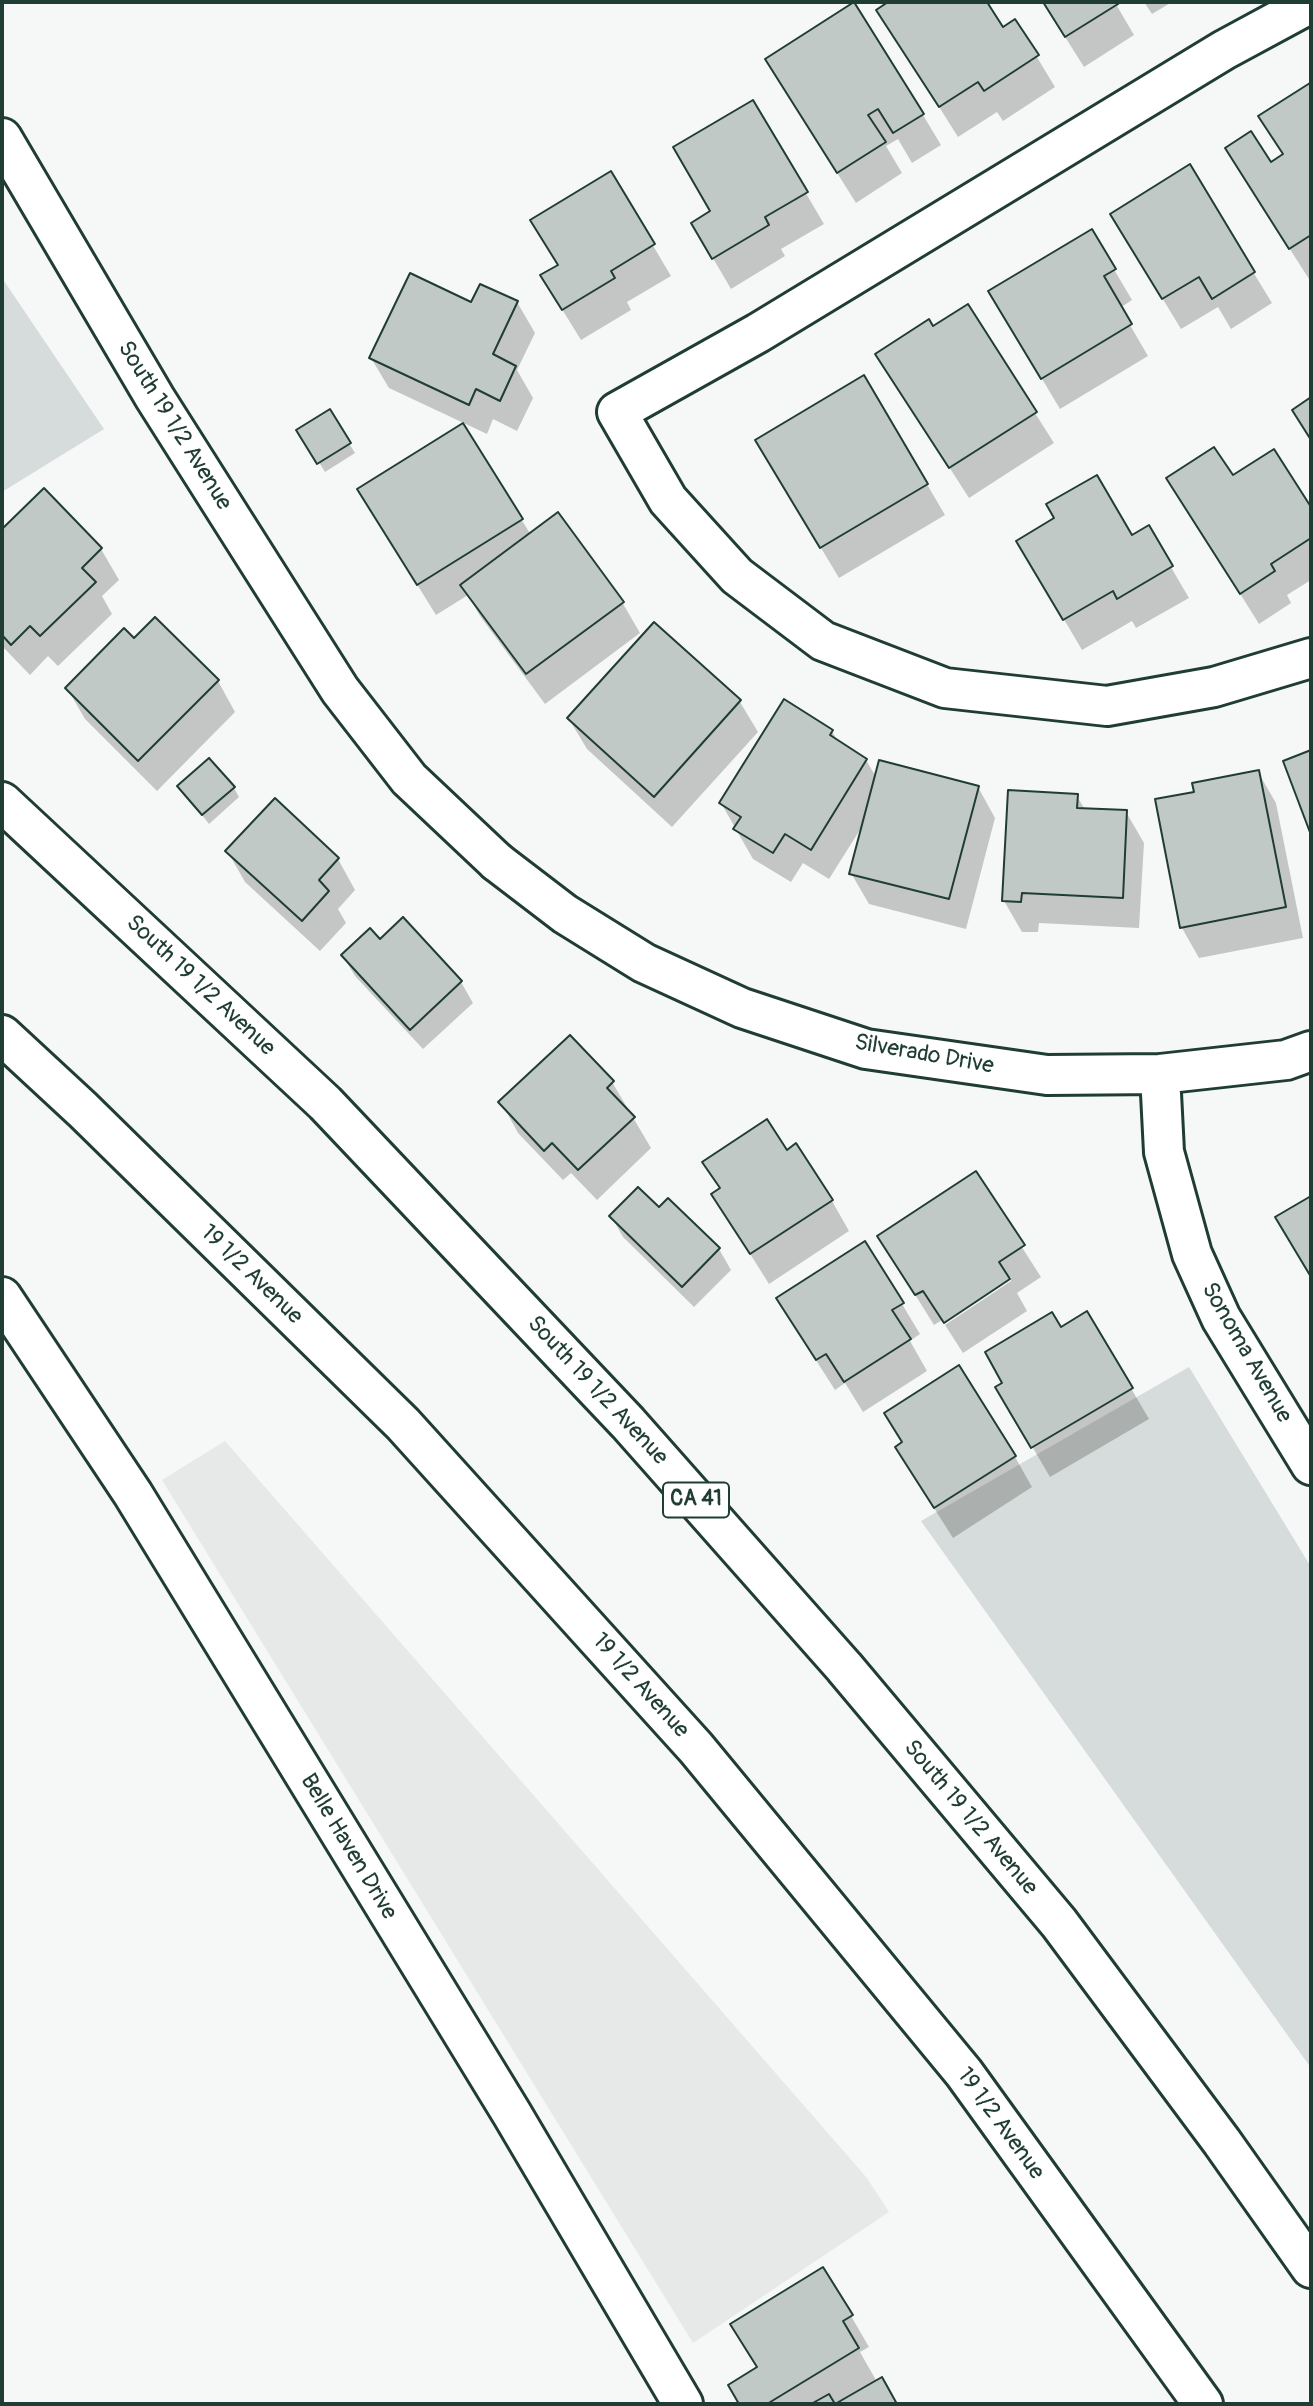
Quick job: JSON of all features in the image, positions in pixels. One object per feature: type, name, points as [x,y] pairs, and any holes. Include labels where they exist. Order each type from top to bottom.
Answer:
[{"type":"main road","points":[[1311,3],[1224,50],[758,333],[617,412],[668,500],[737,576],[823,641],[945,688],[1107,706],[1214,687],[1311,658]]},
{"type":"main road","name":"South 19 1/2 Avenue","points":[[2,138],[155,398],[340,690],[409,779],[497,862]]},
{"type":"main road","name":"South 19 1/2 Avenue","points":[[2,802],[326,1103],[628,1423],[845,1667],[1059,1923],[1222,2142],[1311,2268]]},
{"type":"main road","name":"Silverado Drive","points":[[497,862],[565,914],[643,964],[741,1008],[866,1049],[1047,1075],[1160,1074],[1286,1060],[1311,1051]]},
{"type":"main road","name":"19 1/2 Avenue","points":[[2,1035],[93,1120],[403,1424],[696,1748],[964,2073],[1203,2404]]},
{"type":"main road","name":"Sonoma Avenue","points":[[1160,1074],[1164,1152],[1192,1254],[1222,1318],[1311,1465]]},
{"type":"main road","name":"Belle Haven Drive","points":[[2,1297],[141,1506],[504,2102],[683,2404]]},
{"type":"shaded area","points":[[2,278],[104,429],[2,492]]},
{"type":"shaded area","points":[[1189,1367],[1311,1567],[1311,2068],[921,1521]]},
{"type":"shaded area","points":[[225,1441],[867,2178],[889,2212],[693,2343],[162,1480]]},
{"type":"building","points":[[854,2],[924,114],[893,133],[878,109],[868,115],[886,142],[837,173],[765,59]]},
{"type":"building","points":[[888,2],[987,2],[1003,27],[1015,19],[1039,55],[984,91],[978,82],[939,107],[876,10]]},
{"type":"building","points":[[1043,2],[1117,2],[1118,4],[1065,37]]},
{"type":"building","points":[[1310,83],[1311,235],[1289,249],[1225,148],[1251,131],[1271,162],[1283,154],[1258,116]]},
{"type":"building","points":[[753,100],[808,192],[765,217],[769,225],[712,259],[691,223],[710,211],[673,147]]},
{"type":"building","points":[[1190,164],[1255,272],[1212,299],[1199,277],[1162,299],[1110,214]]},
{"type":"building","points":[[611,171],[655,244],[611,271],[615,278],[562,310],[540,275],[558,265],[530,220]]},
{"type":"building","points":[[1092,229],[1116,269],[1104,276],[1132,324],[1041,379],[988,291]]},
{"type":"building","points":[[410,273],[471,302],[480,284],[518,301],[493,354],[516,366],[500,401],[476,389],[469,405],[369,358]]},
{"type":"building","points":[[968,304],[1037,412],[949,468],[875,354],[929,319],[933,326]]},
{"type":"building","points":[[864,375],[928,484],[820,548],[755,440]]},
{"type":"building","points":[[1311,397],[1311,440],[1292,410]]},
{"type":"building","points":[[330,409],[351,443],[317,464],[296,430]]},
{"type":"building","points":[[463,423],[523,519],[417,585],[357,489]]},
{"type":"building","points":[[1214,447],[1233,475],[1274,449],[1311,507],[1311,538],[1271,564],[1275,571],[1240,594],[1166,478]]},
{"type":"building","points":[[1097,475],[1132,535],[1149,525],[1173,566],[1117,599],[1113,591],[1063,620],[1016,541],[1054,518],[1046,504]]},
{"type":"building","points":[[44,488],[102,548],[82,568],[96,582],[40,636],[30,626],[11,645],[2,635],[2,529]]},
{"type":"building","points":[[558,512],[624,602],[526,674],[460,585]]},
{"type":"building","points":[[155,617],[219,680],[138,761],[65,688],[124,628],[134,638]]},
{"type":"building","points":[[654,622],[741,700],[654,797],[567,718]]},
{"type":"building","points":[[784,699],[833,730],[830,735],[867,759],[811,850],[785,834],[773,853],[733,829],[741,817],[719,803]]},
{"type":"building","points":[[1311,750],[1311,835],[1283,761]]},
{"type":"building","points":[[209,758],[235,787],[202,815],[177,786]]},
{"type":"building","points":[[879,760],[979,786],[949,899],[849,874]]},
{"type":"building","points":[[1259,770],[1286,907],[1180,928],[1155,799],[1194,792],[1192,783]]},
{"type":"building","points":[[1008,790],[1078,794],[1077,808],[1127,810],[1123,898],[1022,893],[1021,902],[1002,901]]},
{"type":"building","points":[[275,798],[339,858],[319,880],[329,891],[302,921],[225,851]]},
{"type":"building","points":[[403,917],[462,981],[410,1030],[341,955],[370,928],[380,939]]},
{"type":"building","points":[[570,1035],[614,1081],[607,1088],[635,1117],[578,1170],[552,1143],[544,1151],[498,1102]]},
{"type":"building","points":[[767,1119],[787,1150],[796,1143],[833,1200],[750,1254],[711,1194],[720,1188],[702,1162]]},
{"type":"building","points":[[976,1171],[1025,1245],[999,1262],[1010,1279],[944,1323],[923,1291],[915,1295],[877,1236]]},
{"type":"building","points":[[638,1187],[659,1207],[668,1198],[720,1248],[682,1287],[609,1216]]},
{"type":"building","points":[[1311,1196],[1311,1277],[1275,1217]]},
{"type":"building","points":[[865,1241],[904,1303],[892,1310],[911,1339],[844,1382],[826,1354],[816,1360],[776,1298]]},
{"type":"building","points":[[1087,1311],[1133,1388],[1031,1448],[995,1387],[1002,1383],[985,1352],[1052,1312],[1061,1327]]},
{"type":"building","points":[[959,1365],[1016,1456],[934,1508],[895,1447],[902,1442],[884,1413]]},
{"type":"building","points":[[823,2267],[853,2315],[843,2321],[859,2348],[767,2404],[739,2404],[728,2385],[757,2367],[730,2324]]},
{"type":"building","points":[[882,2377],[897,2404],[835,2404]]},
{"type":"building","points":[[829,2394],[835,2404],[811,2404]]}]
